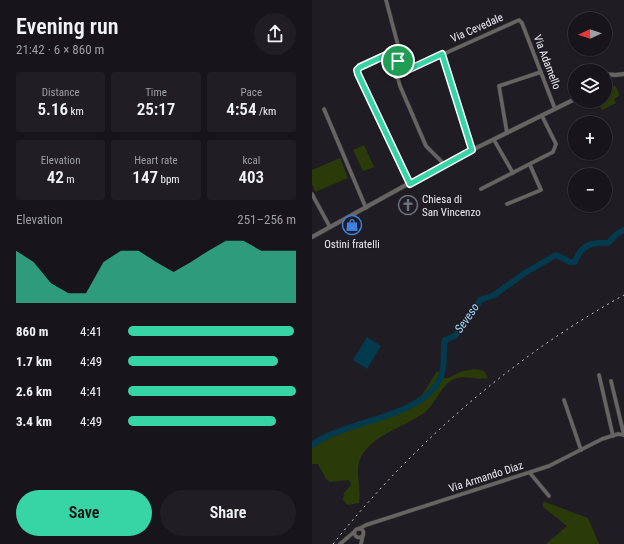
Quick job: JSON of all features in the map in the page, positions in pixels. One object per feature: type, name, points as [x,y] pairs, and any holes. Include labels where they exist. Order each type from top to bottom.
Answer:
[{"type":"street","points":[[386,0],[399,49],[397,75],[400,86],[426,146],[444,164]]},
{"type":"street","name":"Via Cevedale","points":[[397,75],[517,20],[521,21]]},
{"type":"street","name":"Via Adamello","points":[[521,21],[555,109]]},
{"type":"street","points":[[399,49],[360,67],[357,70],[410,184]]},
{"type":"street","points":[[442,54],[472,150]]},
{"type":"street","points":[[506,133],[499,86],[541,72]]},
{"type":"street","points":[[612,75],[624,74]]},
{"type":"street","points":[[312,237],[444,164],[568,102]]},
{"type":"street","points":[[324,109],[366,208]]},
{"type":"street","points":[[481,189],[547,157],[553,152],[556,147],[555,140],[542,116]]},
{"type":"street","points":[[494,140],[513,173]]},
{"type":"street","points":[[507,204],[541,190],[530,165]]},
{"type":"street","points":[[312,194],[330,227]]},
{"type":"street","points":[[599,375],[613,436]]},
{"type":"street","points":[[612,381],[624,435]]},
{"type":"street","points":[[564,400],[581,450]]},
{"type":"street","name":"Via Armando Diaz","points":[[340,544],[357,530],[366,525],[530,473],[549,466],[602,439],[624,435]]},
{"type":"street","points":[[530,473],[549,496]]},
{"type":"street","points":[[361,544],[366,525]]},
{"type":"street","points":[[361,544],[357,537],[357,530],[363,533]]},
{"type":"street","points":[[348,537],[357,537],[363,533]]},
{"type":"green space","points":[[615,85],[620,95],[614,99],[616,103],[612,105],[612,86]]},
{"type":"green space","points":[[364,145],[374,167],[363,171],[353,150]]},
{"type":"green space","points":[[340,158],[348,178],[315,192],[312,184],[312,170]]},
{"type":"green space","points":[[476,369],[484,371],[488,378],[480,379],[463,377],[454,379],[445,386],[432,405],[424,413],[381,437],[366,449],[361,457],[358,468],[360,491],[359,503],[348,505],[343,500],[344,493],[351,485],[349,480],[330,482],[326,479],[318,464],[312,464],[312,446],[317,442],[326,439],[326,437],[405,407],[422,395],[437,371],[443,378],[448,378],[462,371]]},
{"type":"green space","points":[[545,502],[588,518],[599,544],[546,544],[567,526],[543,507],[543,503]]},
{"type":"water","points":[[367,337],[381,346],[367,369],[353,360]]},
{"type":"waterway","name":"Seveso","points":[[312,445],[327,436],[344,429],[402,410],[418,401],[432,390],[441,376],[445,340],[455,336],[471,316],[480,300],[494,295],[525,273],[556,255],[570,262],[575,262],[577,256],[587,246],[597,243],[608,243],[618,233],[624,230]]},
{"type":"railway","points":[[333,544],[397,471],[466,405],[542,346],[624,295]]},
{"type":"place","name":"Chiesa di San Vincenzo","points":[[408,205]]},
{"type":"place","name":"Ostini fratelli","points":[[352,225]]},
{"type":"route","points":[[399,49],[398,61],[397,75],[442,54],[472,150],[410,184],[357,70],[360,67],[399,49]]}]
